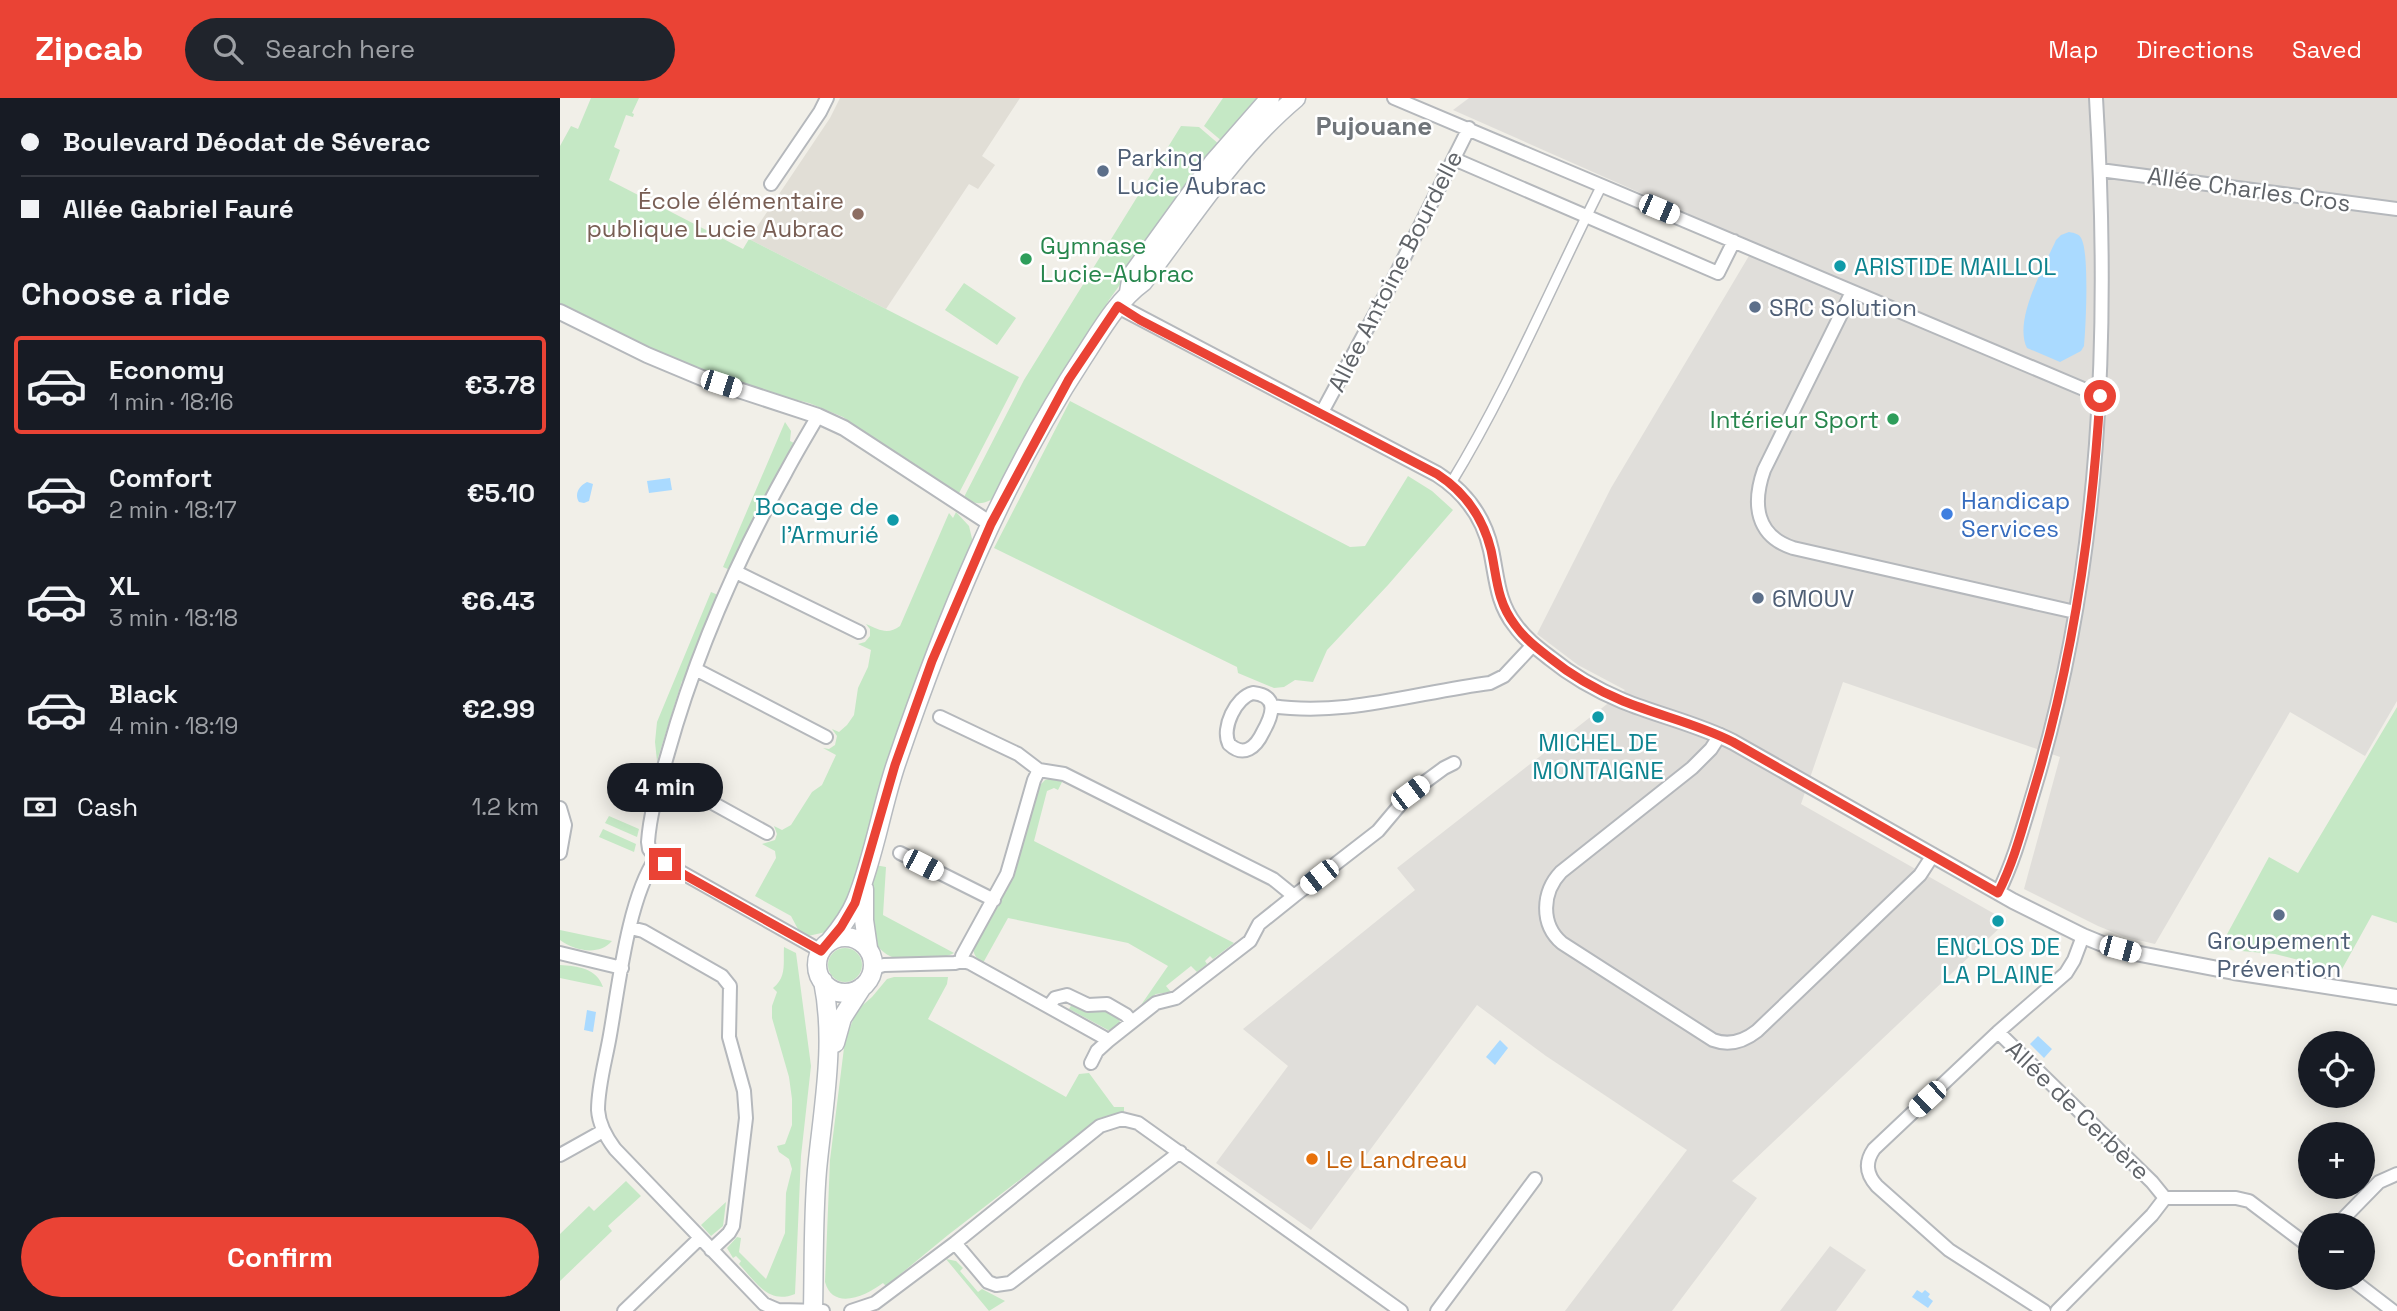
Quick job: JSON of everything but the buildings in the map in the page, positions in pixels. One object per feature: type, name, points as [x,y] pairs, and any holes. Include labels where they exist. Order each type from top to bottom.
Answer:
[{"type":"main road","points":[[813,1311],[817,1174],[828,1065],[828,1023],[823,981],[817,967],[826,946],[855,903],[895,765],[932,661],[991,524],[1069,379],[1123,299],[1132,275],[1207,172],[1270,98]]},
{"type":"main road","points":[[1123,299],[1143,282],[1234,163],[1277,114],[1296,98]]},
{"type":"main road","points":[[828,1065],[842,1018],[870,979],[873,968],[863,905],[865,875]]},
{"type":"main road","points":[[826,946],[844,937],[850,937],[868,948]]},
{"type":"main road","points":[[823,981],[831,989],[840,992],[852,992],[862,987]]},
{"type":"street","points":[[771,184],[827,98]]},
{"type":"street","points":[[1394,98],[2100,396]]},
{"type":"street","points":[[1998,893],[2021,834],[2051,733],[2075,612],[2092,496],[2100,396],[2103,302],[2096,98]]},
{"type":"street","name":"Allée Antoine Bourdelle","points":[[1321,414],[1388,290],[1469,128]]},
{"type":"street","points":[[1454,159],[1718,273],[1734,241]]},
{"type":"street","name":"Allée Charles Cros","points":[[2100,170],[2397,209]]},
{"type":"street","points":[[1451,483],[1562,270],[1602,185]]},
{"type":"street","points":[[1852,292],[1758,487],[1758,510],[1769,534],[1793,548],[2075,612]]},
{"type":"street","points":[[1123,299],[1140,320],[1451,483],[1471,505],[1479,519],[1489,543],[1496,585],[1503,607],[1514,625],[1533,645],[1572,674],[1605,692],[1720,735],[1998,893],[2105,945],[2172,961],[2397,997]]},
{"type":"street","points":[[560,312],[702,379],[818,416],[869,442],[991,524]]},
{"type":"street","points":[[818,416],[780,482],[736,572],[695,669],[676,724],[648,837],[649,849],[656,858],[826,946]]},
{"type":"street","points":[[736,572],[859,632]]},
{"type":"street","points":[[1272,706],[1270,718],[1256,745],[1245,751],[1229,744],[1225,732],[1227,726],[1242,698],[1247,694],[1265,696],[1272,706],[1333,709],[1490,683],[1504,676],[1533,645]]},
{"type":"street","points":[[695,669],[826,737]]},
{"type":"street","points":[[940,717],[1018,754],[1039,770],[1064,774],[1273,879],[1294,896]]},
{"type":"street","points":[[1720,735],[1711,749],[1692,768],[1561,872],[1549,890],[1546,911],[1552,932],[1562,943],[1713,1040],[1732,1043],[1756,1031],[1913,882],[1933,855]]},
{"type":"street","points":[[1091,1063],[1097,1051],[1158,1002],[1176,998],[1250,941],[1259,924],[1378,831],[1410,793],[1454,763]]},
{"type":"street","points":[[962,961],[962,956],[1011,864],[1039,770]]},
{"type":"street","points":[[662,775],[767,833]]},
{"type":"street","points":[[560,808],[565,828],[560,853]]},
{"type":"street","points":[[900,853],[994,900]]},
{"type":"street","points":[[656,858],[643,879],[622,968],[599,1095],[599,1118],[603,1131],[615,1149],[768,1307],[778,1310],[823,1311]]},
{"type":"street","points":[[631,928],[643,931],[722,976],[730,986],[729,1037],[744,1091],[745,1135],[733,1226],[711,1250]]},
{"type":"street","name":"Allée de Cerbère","points":[[2044,1311],[1949,1250],[1871,1181],[1867,1162],[1874,1149],[1998,1032],[2066,973],[2083,936]]},
{"type":"street","points":[[560,953],[622,968]]},
{"type":"street","points":[[873,968],[884,965],[962,961],[1049,1006],[1108,1041]]},
{"type":"street","points":[[1049,1006],[1057,997],[1068,995],[1088,1005],[1107,1004],[1126,1014],[1132,1022]]},
{"type":"street","name":"Allée de Cerbère","points":[[1998,1032],[2152,1182],[2165,1198],[2152,1215],[2057,1311]]},
{"type":"street","points":[[852,1311],[875,1303],[955,1243],[1103,1124],[1122,1119],[1133,1121],[1180,1152],[1401,1311]]},
{"type":"street","points":[[560,1155],[603,1131]]},
{"type":"street","points":[[955,1243],[990,1284],[1010,1283],[1180,1152]]},
{"type":"street","points":[[2349,1213],[2379,1182],[2397,1174]]},
{"type":"street","points":[[1437,1311],[1535,1179]]},
{"type":"street","points":[[2165,1198],[2236,1198],[2249,1201],[2298,1238]]},
{"type":"street","points":[[624,1311],[701,1238]]},
{"type":"street","points":[[2366,1290],[2393,1311]]},
{"type":"shaded area","name":"École élémentaire publique Lucie Aubrac","points":[[840,98],[1020,98],[982,156],[995,165],[978,189],[969,184],[886,309],[749,239],[830,118]]},
{"type":"shaded area","points":[[1469,98],[2397,98],[2397,701],[2365,756],[2290,712],[2155,944],[2125,937],[2098,926],[2024,889],[2060,757],[1843,682],[1801,804],[2007,921],[1732,1181],[1757,1198],[1672,1311],[1565,1311],[1687,1150],[1546,1056],[1477,1005],[1311,1230],[1216,1163],[1288,1066],[1243,1029],[1415,890],[1397,868],[1625,690],[1578,665],[1537,634],[1611,488],[1756,244],[1453,110]]},
{"type":"shaded area","points":[[1830,1246],[1866,1270],[1836,1311],[1780,1311]]},
{"type":"green space","points":[[591,98],[639,98],[632,113],[633,117],[626,115],[614,147],[620,150],[609,180],[743,249],[749,239],[1019,377],[958,495],[843,417],[809,403],[748,388],[652,352],[560,305],[560,146],[571,126],[578,129]]},
{"type":"green space","points":[[1223,98],[1264,98],[1223,142],[1204,126]]},
{"type":"green space","points":[[1181,126],[1199,127],[1220,145],[1109,300],[1036,421],[993,499],[978,503],[963,499],[1024,380]]},
{"type":"green space","points":[[964,283],[1016,318],[997,345],[945,310]]},
{"type":"green space","points":[[1070,401],[1350,547],[1365,546],[1408,476],[1432,491],[1453,510],[1327,650],[1313,682],[1295,680],[1284,687],[1274,688],[1238,673],[1237,667],[994,548]]},
{"type":"green space","points":[[785,422],[791,431],[790,441],[794,443],[730,570],[723,567]]},
{"type":"green space","points":[[956,512],[969,526],[973,543],[916,680],[888,765],[852,894],[840,921],[826,932],[808,936],[800,933],[791,916],[755,896],[776,858],[775,851],[762,844],[775,840],[777,834],[774,826],[782,830],[791,825],[812,792],[822,785],[836,755],[823,748],[829,749],[835,745],[837,736],[832,729],[839,732],[854,715],[858,688],[868,667],[871,650],[858,644],[865,642],[870,636],[870,629],[866,624],[887,631],[900,626],[949,513],[953,518]]},
{"type":"green space","points":[[711,592],[718,595],[685,682],[682,681],[657,761],[657,722]]},
{"type":"green space","points":[[2397,707],[2397,923],[2372,915],[2341,971],[2275,954],[2219,949],[2269,857],[2298,873]]},
{"type":"green space","points":[[1045,780],[1063,780],[1058,790],[1054,788],[1047,791],[1034,841],[1234,943],[1213,959],[1210,956],[1205,961],[1207,964],[1197,972],[1191,966],[1166,986],[1171,992],[1156,994],[1141,1005],[1168,966],[1128,943],[1008,918],[983,963],[979,960],[973,948],[1037,788]]},
{"type":"green space","points":[[609,816],[639,829],[637,837],[605,823]]},
{"type":"green space","points":[[603,829],[636,844],[634,852],[599,837]]},
{"type":"green space","points":[[875,865],[886,867],[883,915],[954,953],[933,958],[906,959],[892,957],[880,949],[875,942],[869,894]]},
{"type":"green space","points":[[560,930],[612,941],[600,949],[580,949],[560,940]]},
{"type":"green space","points":[[784,947],[796,953],[811,1066],[801,1156],[795,1294],[786,1297],[763,1290],[739,1264],[741,1261],[736,1256],[733,1258],[727,1248],[737,1237],[741,1238],[739,1252],[766,1279],[785,1233],[786,1193],[792,1169],[789,1159],[779,1152],[777,1146],[785,1144],[792,1125],[792,1099],[789,1077],[772,1018],[772,1006],[777,992],[773,988],[782,974]]},
{"type":"green space","points":[[845,948],[857,953],[862,965],[857,977],[845,982],[833,977],[828,965],[833,953]]},
{"type":"green space","points":[[560,965],[579,967],[591,972],[603,987],[560,978]]},
{"type":"green space","points":[[948,977],[947,984],[928,1019],[1066,1097],[1079,1074],[1089,1073],[1114,1107],[1124,1107],[1124,1112],[1100,1118],[886,1286],[883,1283],[859,1296],[842,1298],[829,1291],[825,1282],[830,1160],[845,1040],[857,1010],[887,979]]},
{"type":"green space","points":[[1072,1004],[1087,1012],[1104,1010],[1120,1022],[1108,1030],[1069,1009]]},
{"type":"green space","points":[[626,1181],[641,1196],[608,1226],[612,1231],[560,1281],[560,1234],[589,1206],[594,1211]]},
{"type":"green space","points":[[726,1202],[723,1226],[711,1236],[701,1225]]},
{"type":"green space","points":[[946,1259],[956,1261],[963,1268],[960,1271],[978,1292],[982,1289],[1005,1301],[989,1311]]},
{"type":"water","points":[[2069,232],[2080,236],[2086,260],[2085,336],[2081,351],[2060,362],[2027,348],[2024,323],[2032,294],[2056,240]]},
{"type":"water","points":[[670,478],[672,490],[649,493],[647,481]]},
{"type":"water","points":[[587,482],[593,484],[589,501],[579,502],[578,490]]},
{"type":"water","points":[[587,1010],[596,1012],[593,1032],[584,1030]]},
{"type":"water","points":[[2038,1036],[2052,1049],[2044,1058],[2030,1044]]},
{"type":"water","points":[[1500,1040],[1508,1048],[1495,1065],[1486,1057]]},
{"type":"water","points":[[1917,1290],[1922,1293],[1925,1290],[1930,1294],[1928,1297],[1933,1301],[1928,1308],[1912,1297]]},
{"type":"place","name":"Parking Lucie Aubrac","points":[[1103,171]]},
{"type":"place","name":"École élémentaire publique Lucie Aubrac","points":[[858,214]]},
{"type":"place","name":"Gymnase Lucie-Aubrac","points":[[1026,259]]},
{"type":"place","name":"ARISTIDE MAILLOL","points":[[1840,266]]},
{"type":"place","name":"SRC Solution","points":[[1755,307]]},
{"type":"place","name":"Intérieur Sport","points":[[1893,419]]},
{"type":"place","name":"Handicap Services","points":[[1947,514]]},
{"type":"place","name":"Bocage de l'Armurié","points":[[893,520]]},
{"type":"place","name":"6MOUV","points":[[1758,598]]},
{"type":"place","name":"MICHEL DE MONTAIGNE","points":[[1598,717]]},
{"type":"place","name":"Groupement Prévention","points":[[2279,915]]},
{"type":"place","name":"ENCLOS DE LA PLAINE","points":[[1998,921]]},
{"type":"place","name":"Le Landreau","points":[[1312,1159]]},
{"type":"district","name":"Pujouane","points":[[1374,126]]},
{"type":"route","points":[[665,864],[821,951],[831,941],[855,903],[895,765],[932,661],[991,524],[1069,379],[1118,306],[1451,483],[1471,505],[1483,527],[1491,552],[1498,594],[1508,615],[1533,645],[1572,674],[1624,701],[1706,729],[1733,742],[1998,893],[2021,834],[2051,733],[2066,661],[2090,511],[2100,396]]}]
